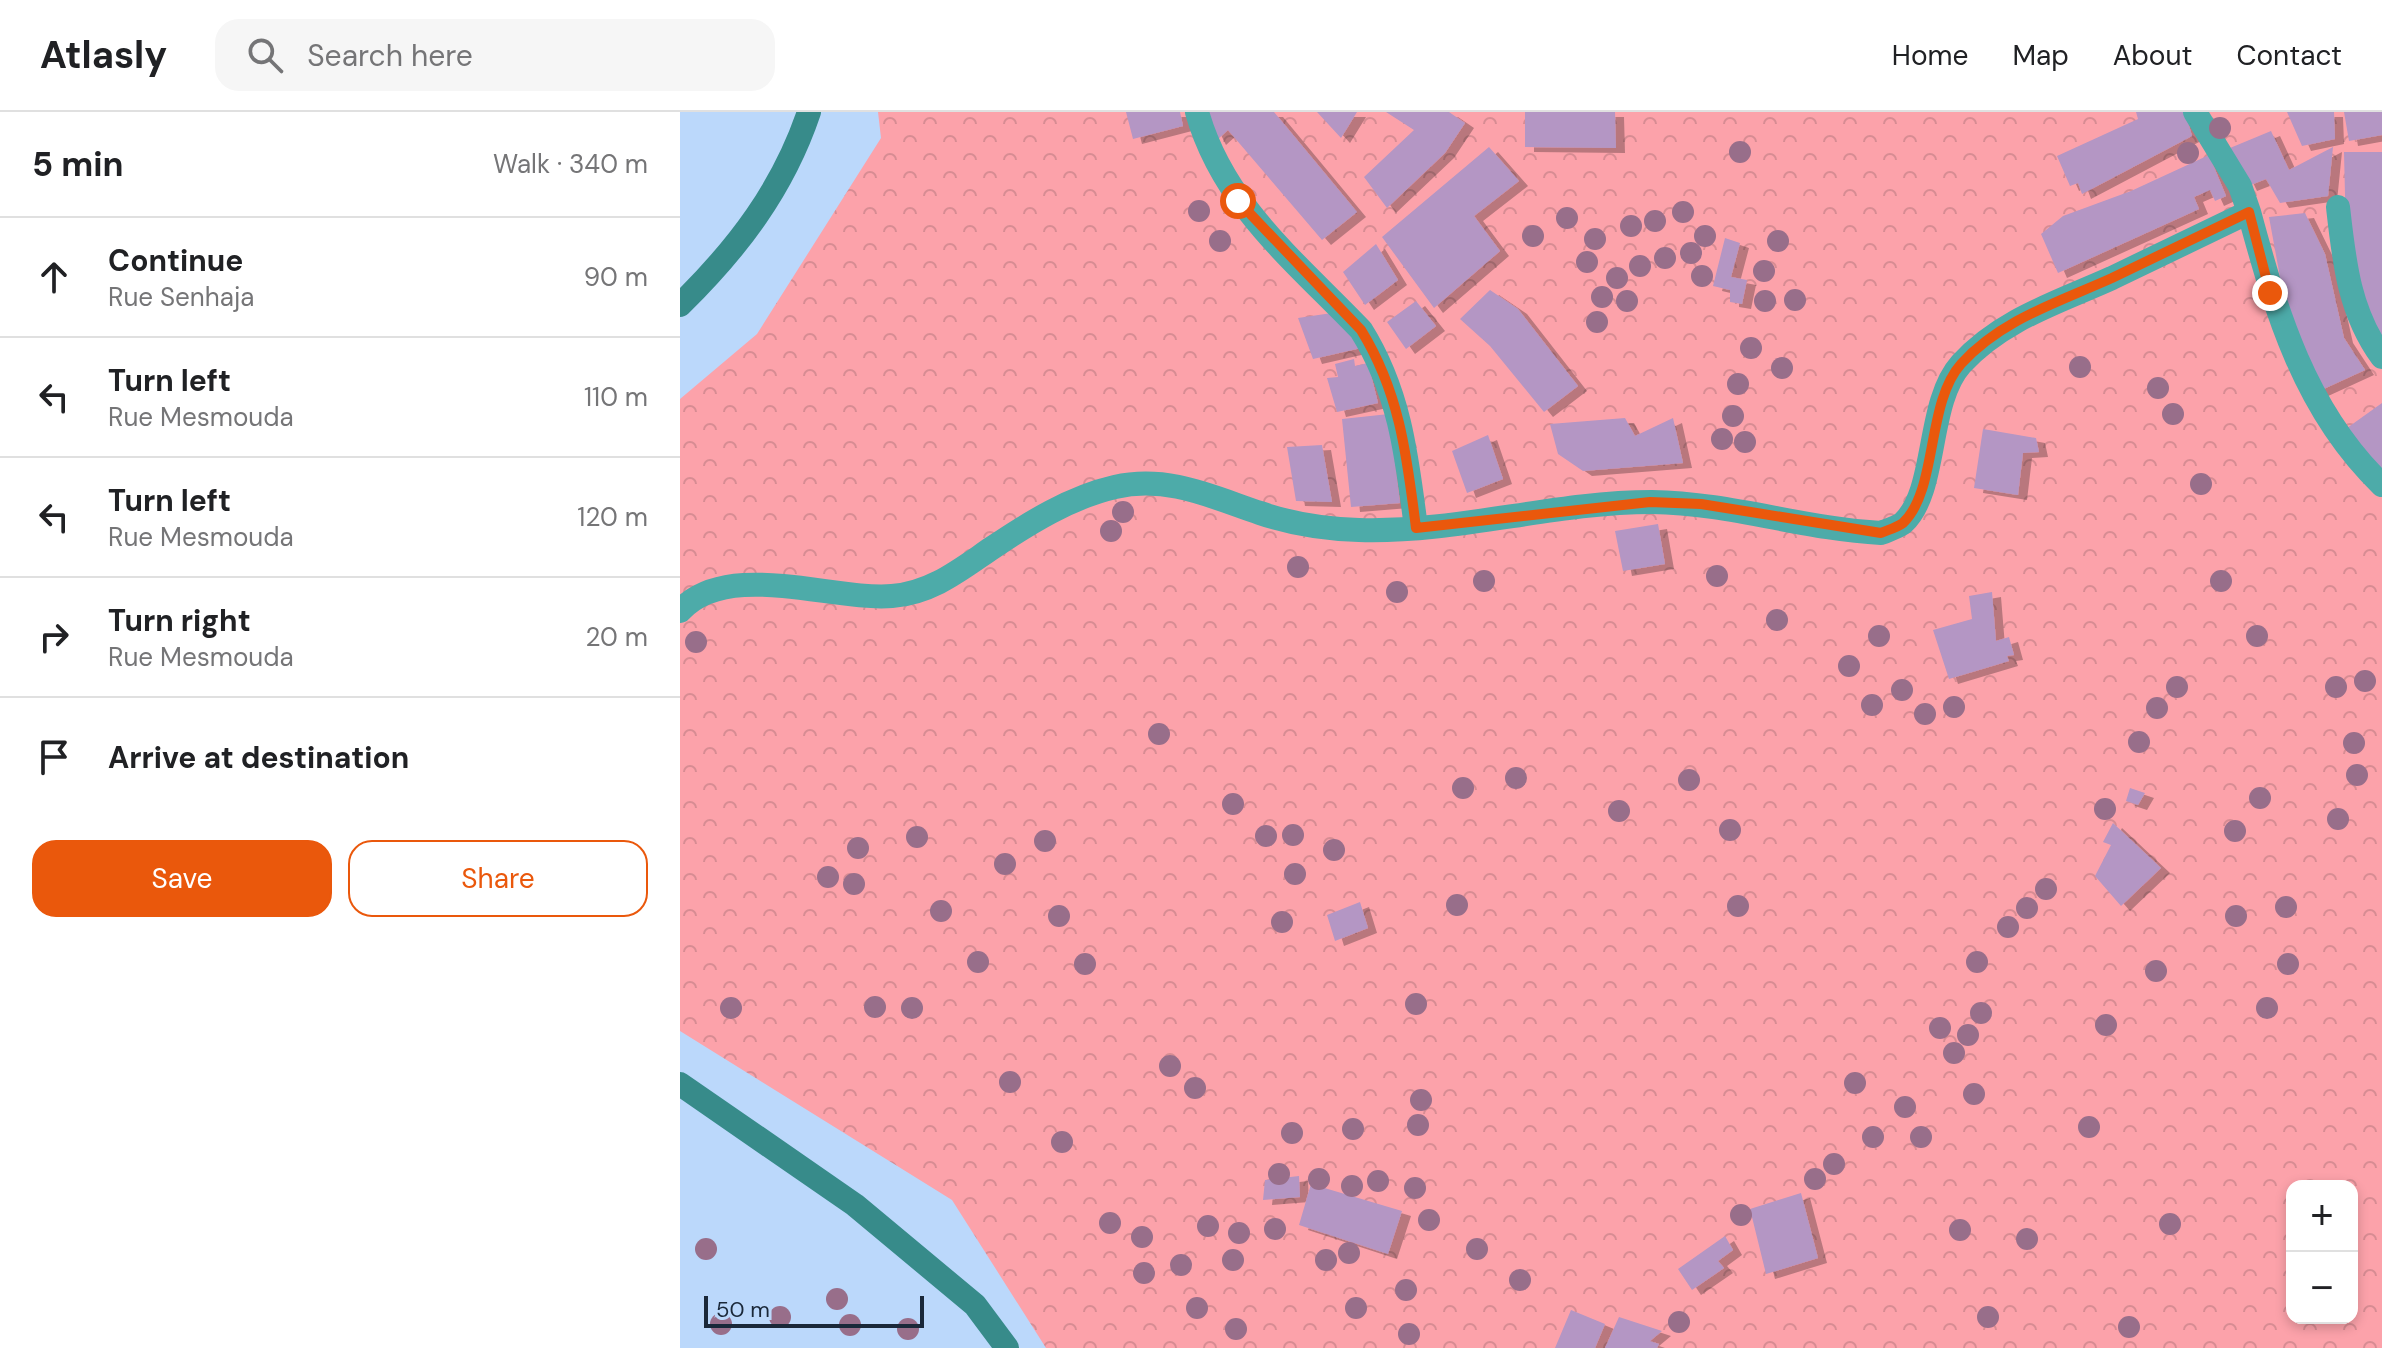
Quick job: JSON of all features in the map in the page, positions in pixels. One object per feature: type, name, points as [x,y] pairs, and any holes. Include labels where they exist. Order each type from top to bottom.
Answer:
[{"type":"main road","points":[[680,305],[745,235],[770,199],[794,157],[809,112]]},
{"type":"main road","points":[[680,1084],[855,1205],[975,1305],[1007,1348]]},
{"type":"street","points":[[1197,112],[1221,174],[1238,201],[1361,330],[1375,353],[1396,403],[1405,437],[1416,528]]},
{"type":"street","points":[[2195,112],[2233,175],[2249,212],[2270,293],[2298,365],[2325,418],[2382,485]]},
{"type":"street","points":[[2338,207],[2352,299],[2361,322],[2382,357]]},
{"type":"street","points":[[680,611],[705,593],[735,587],[768,586],[891,597],[921,592],[955,574],[1038,519],[1115,487],[1187,486],[1302,525],[1359,530],[1416,528],[1650,502],[1701,504],[1881,533],[1903,522],[1916,500],[1943,395],[1958,368],[1981,344],[2043,306],[2109,279],[2249,212]]},
{"type":"green space","points":[[878,112],[2382,112],[2382,1348],[1046,1348],[952,1200],[680,1031],[680,399],[757,334],[881,138]]},
{"type":"building","points":[[1126,112],[1180,112],[1183,126],[1133,139]]},
{"type":"building","points":[[1203,112],[1274,112],[1357,212],[1322,240],[1228,130],[1217,140]]},
{"type":"building","points":[[1317,112],[1357,112],[1341,138]]},
{"type":"building","points":[[1386,112],[1449,112],[1465,123],[1445,153],[1387,208],[1364,177],[1414,130]]},
{"type":"building","points":[[1525,112],[1615,112],[1616,148],[1525,147]]},
{"type":"building","points":[[2136,112],[2185,112],[2192,136],[2082,194],[2078,183],[2070,186],[2057,156],[2138,119]]},
{"type":"building","points":[[2287,112],[2334,112],[2335,139],[2302,146]]},
{"type":"building","points":[[2344,112],[2382,112],[2382,135],[2349,141]]},
{"type":"building","points":[[2271,131],[2289,170],[2333,147],[2328,196],[2280,203],[2266,179],[2248,186],[2230,148]]},
{"type":"building","points":[[1489,147],[1519,181],[1474,216],[1500,251],[1434,308],[1382,237]]},
{"type":"building","points":[[2344,152],[2382,152],[2382,347],[2374,337],[2346,238]]},
{"type":"building","points":[[2209,155],[2226,196],[2215,201],[2210,190],[2194,197],[2199,209],[2058,273],[2041,234],[2063,216],[2131,191]]},
{"type":"building","points":[[2305,213],[2325,254],[2344,338],[2365,370],[2317,392],[2285,304],[2269,217]]},
{"type":"building","points":[[1725,238],[1740,243],[1731,277],[1747,280],[1742,304],[1730,302],[1730,290],[1713,286]]},
{"type":"building","points":[[1376,244],[1398,280],[1365,305],[1343,272]]},
{"type":"building","points":[[1490,290],[1518,309],[1578,386],[1544,412],[1490,346],[1460,319]]},
{"type":"building","points":[[1416,301],[1436,326],[1406,349],[1387,322]]},
{"type":"building","points":[[1332,313],[1361,348],[1313,359],[1298,318]]},
{"type":"building","points":[[1354,359],[1355,366],[1368,363],[1378,403],[1337,412],[1327,378],[1338,377],[1335,364]]},
{"type":"building","points":[[2382,403],[2382,474],[2347,428]]},
{"type":"building","points":[[1389,414],[1400,503],[1351,507],[1342,419]]},
{"type":"building","points":[[1625,418],[1635,436],[1673,418],[1683,463],[1583,471],[1558,454],[1550,424]]},
{"type":"building","points":[[1983,429],[2036,438],[2039,452],[2023,453],[2018,495],[1974,488]]},
{"type":"building","points":[[1488,435],[1503,479],[1467,493],[1452,451]]},
{"type":"building","points":[[1322,445],[1332,502],[1296,501],[1287,447]]},
{"type":"building","points":[[1658,524],[1665,564],[1623,571],[1615,531]]},
{"type":"building","points":[[1992,592],[1996,641],[2009,637],[2014,655],[2007,656],[2009,661],[1949,679],[1933,630],[1972,619],[1969,596]]},
{"type":"building","points":[[2130,788],[2145,793],[2138,805],[2126,801]]},
{"type":"building","points":[[2113,823],[2161,868],[2121,906],[2095,876],[2111,845],[2103,842]]},
{"type":"building","points":[[1360,902],[1368,928],[1335,941],[1327,915]]},
{"type":"building","points":[[1299,1176],[1300,1197],[1263,1200],[1265,1180]]},
{"type":"building","points":[[1311,1184],[1402,1211],[1388,1254],[1299,1225]]},
{"type":"building","points":[[1801,1193],[1818,1258],[1766,1274],[1750,1209]]},
{"type":"building","points":[[1725,1236],[1733,1250],[1718,1261],[1724,1268],[1692,1290],[1678,1269]]},
{"type":"building","points":[[1571,1310],[1605,1324],[1595,1348],[1555,1348]]},
{"type":"building","points":[[1619,1317],[1662,1331],[1650,1341],[1659,1344],[1657,1348],[1605,1348]]},
{"type":"route","points":[[1238,201],[1361,330],[1375,353],[1396,403],[1405,437],[1416,528],[1650,502],[1701,504],[1881,533],[1903,522],[1916,500],[1943,395],[1958,368],[1981,344],[2043,306],[2109,279],[2249,212],[2270,293]]}]
